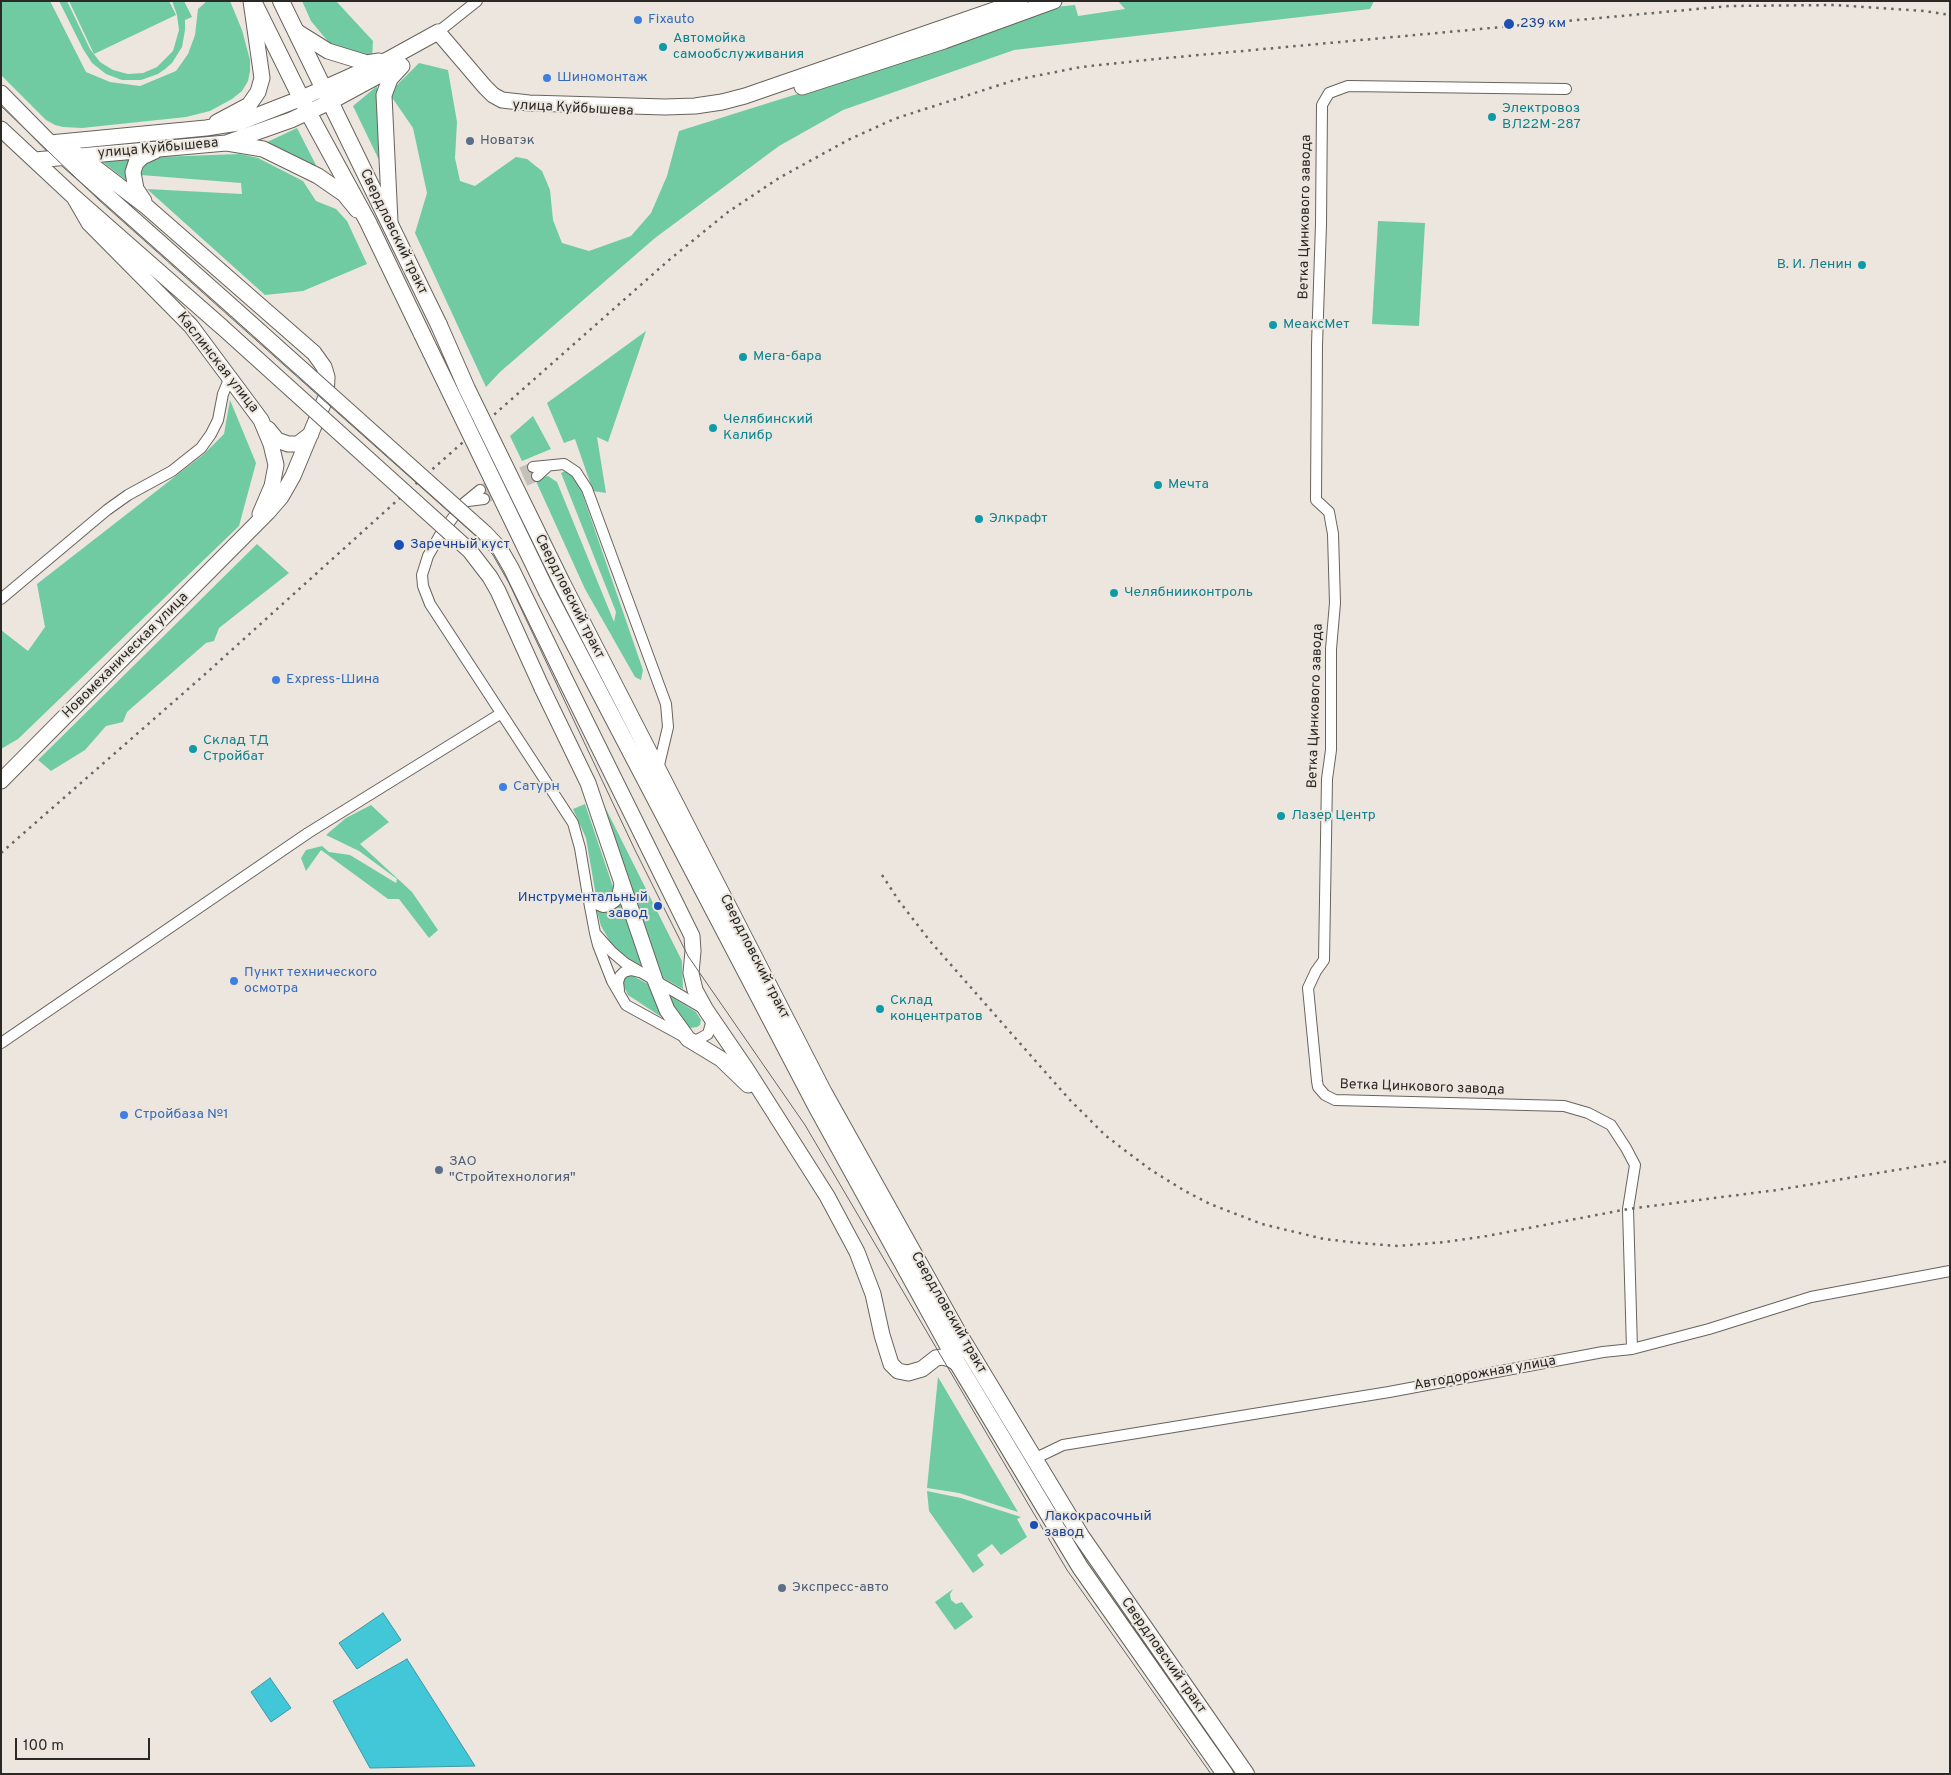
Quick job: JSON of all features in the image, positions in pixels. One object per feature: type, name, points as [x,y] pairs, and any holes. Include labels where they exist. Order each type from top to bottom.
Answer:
[{"type":"main road","name":"Свердловский тракт","points":[[252,1],[368,222],[547,592],[816,1106],[958,1364],[1080,1567],[1225,1774]]},
{"type":"main road","points":[[206,128],[249,105],[258,92],[262,78],[252,1]]},
{"type":"main road","name":"Свердловский тракт","points":[[281,1],[562,583],[824,1093],[952,1322],[1081,1536],[1246,1774]]},
{"type":"main road","name":"улица Куйбышева","points":[[437,37],[467,79],[491,101],[512,107],[696,114],[747,105],[1020,1]]},
{"type":"main road","name":"улица Куйбышева","points":[[857,63],[944,41],[1054,1]]},
{"type":"main road","points":[[296,31],[328,51],[367,63],[388,60]]},
{"type":"main road","name":"улица Куйбышева","points":[[50,143],[206,128],[238,123],[305,105],[330,102],[408,59],[437,37]]},
{"type":"main road","name":"улица Куйбышева","points":[[35,160],[226,143],[305,105],[323,87],[437,37]]},
{"type":"main road","points":[[390,228],[384,95],[390,79],[408,59]]},
{"type":"main road","points":[[1,93],[50,143],[147,206],[314,353],[324,367],[327,377],[326,397],[293,476],[281,497],[251,530]]},
{"type":"main road","points":[[1,129],[74,197],[222,327],[470,551],[498,591],[588,783],[620,876],[650,977],[667,1010],[688,1039],[721,1059],[736,1072],[773,1112]]},
{"type":"main road","points":[[35,160],[50,143]]},
{"type":"main road","points":[[226,143],[263,149],[318,176],[344,194],[368,222]]},
{"type":"main road","points":[[147,206],[136,189],[133,172],[142,156],[166,147]]},
{"type":"main road","points":[[72,157],[186,268],[236,310],[485,533],[500,549],[512,568],[564,679],[689,928],[692,936],[693,950],[692,983],[706,1010],[747,1070],[827,1196],[857,1252],[873,1294],[886,1350],[894,1369],[902,1373],[908,1373],[922,1369],[936,1358],[940,1347],[938,1328]]},
{"type":"main road","name":"Каслинская улица","points":[[74,197],[89,223],[191,326],[261,420],[272,444],[276,465],[272,486],[266,502],[251,530]]},
{"type":"main road","points":[[261,420],[277,440],[288,444],[298,444],[311,434]]},
{"type":"main road","name":"Новомеханическая улица","points":[[1,781],[251,530]]},
{"type":"main road","points":[[936,1358],[947,1358],[958,1364]]},
{"type":"main road","name":"Автодорожная улица","points":[[1019,1467],[1034,1459]]},
{"type":"street","points":[[437,37],[476,1]]},
{"type":"street","name":"Ветка Цинкового завода","points":[[1566,89],[1348,86],[1329,93],[1322,105],[1316,500],[1329,512],[1333,534],[1335,603],[1331,650],[1331,750],[1326,780],[1324,960],[1308,988],[1316,1081],[1324,1095],[1335,1100],[1564,1106],[1588,1113],[1611,1125],[1626,1148],[1634,1165],[1628,1209],[1632,1349]]},
{"type":"street","points":[[1,599],[107,510],[128,495],[172,471],[201,448],[218,420],[223,394],[230,377]]},
{"type":"street","points":[[535,471],[548,466],[564,464],[576,472],[587,489],[666,704],[668,727],[658,770]]},
{"type":"street","points":[[482,494],[467,501],[432,546],[422,575],[423,586],[430,604],[500,714],[573,823],[580,848],[595,932],[603,959],[626,1005],[688,1039],[697,1040],[708,1034],[711,1023],[706,1010],[612,952],[595,932]]},
{"type":"street","points":[[1,1043],[308,833],[500,714]]},
{"type":"street","points":[[588,896],[596,904],[603,907],[609,906],[616,901],[619,893],[620,876]]},
{"type":"street","points":[[620,994],[618,982],[624,972],[631,970],[650,977]]},
{"type":"street","name":"Автодорожная улица","points":[[1034,1459],[1063,1445],[1389,1392],[1603,1352],[1632,1349],[1709,1329],[1811,1297],[1950,1271]]},
{"type":"green space","points":[[1,1],[50,1],[86,72],[110,82],[140,86],[176,71],[188,54],[195,35],[198,9],[207,1],[230,1],[242,30],[250,60],[248,81],[242,91],[232,99],[210,111],[186,117],[82,128],[55,125],[46,120],[1,75]]},
{"type":"green space","points":[[59,1],[67,1],[90,49],[100,62],[113,70],[128,74],[143,73],[157,67],[173,51],[179,30],[177,15],[172,1],[184,1],[192,17],[185,20],[182,47],[172,63],[158,74],[141,80],[122,80],[106,74],[92,63]]},
{"type":"green space","points":[[69,1],[169,1],[176,15],[94,54]]},
{"type":"green space","points":[[302,1],[336,1],[373,41],[372,59],[331,45],[311,21]]},
{"type":"green space","points":[[1118,1],[1374,1],[1370,9],[1014,50],[843,110],[779,146],[655,238],[500,372],[486,387],[415,233],[427,193],[413,128],[389,93],[419,63],[448,70],[457,122],[455,158],[460,181],[475,186],[516,157],[527,159],[542,171],[550,190],[553,220],[562,243],[589,251],[631,236],[651,213],[667,176],[679,131],[976,38],[1044,8],[1075,5],[1078,16],[1125,9]]},
{"type":"green space","points":[[377,86],[379,160],[353,106]]},
{"type":"green space","points":[[297,128],[319,171],[263,144]]},
{"type":"green space","points":[[240,154],[258,158],[303,181],[316,201],[336,209],[347,221],[367,264],[303,291],[265,295],[147,189],[242,194],[241,183],[141,175],[144,166],[150,160],[157,157]]},
{"type":"green space","points":[[136,156],[130,183],[100,160]]},
{"type":"green space","points":[[1378,221],[1425,223],[1419,326],[1372,324]]},
{"type":"green space","points":[[646,331],[608,442],[597,437],[606,493],[593,491],[575,439],[564,443],[547,403]]},
{"type":"green space","points":[[230,400],[256,463],[239,526],[18,739],[1,749],[1,630],[28,651],[45,627],[37,584],[204,454],[224,434]]},
{"type":"green space","points":[[533,416],[551,449],[522,461],[510,436]]},
{"type":"green space","points":[[567,470],[579,484],[643,670],[641,680],[635,677],[585,589],[535,479],[548,476],[557,482],[614,622],[616,612],[561,473]]},
{"type":"green space","points":[[257,544],[289,573],[219,628],[214,641],[206,643],[127,712],[123,722],[106,726],[85,750],[51,771],[38,760]]},
{"type":"green space","points":[[585,804],[613,887],[612,896],[604,901],[596,896],[586,838],[573,809]]},
{"type":"green space","points":[[371,805],[389,822],[360,844],[412,892],[438,930],[429,938],[399,899],[388,899],[321,850],[306,871],[301,858],[306,850],[322,846],[329,852],[350,855],[396,883],[397,879],[359,851],[326,835],[346,818]]},
{"type":"green space","points":[[605,807],[682,961],[683,989],[660,976]]},
{"type":"green space","points":[[622,900],[644,967],[615,950],[601,926],[597,911],[615,909]]},
{"type":"green space","points":[[624,975],[631,975],[648,984],[663,1018],[628,995],[622,982]]},
{"type":"green space","points":[[665,993],[696,1012],[701,1020],[700,1025],[690,1028],[681,1021]]},
{"type":"green space","points":[[938,1377],[1018,1512],[959,1493],[927,1488]]},
{"type":"green space","points":[[927,1491],[961,1498],[1021,1517],[1017,1519],[1027,1537],[1001,1555],[992,1544],[977,1555],[984,1565],[973,1573],[929,1511]]},
{"type":"green space","points":[[953,1589],[950,1594],[951,1600],[956,1604],[962,1602],[973,1617],[955,1630],[935,1602]]},
{"type":"water","points":[[383,1613],[401,1640],[357,1669],[339,1643]]},
{"type":"water","points":[[407,1659],[475,1766],[370,1768],[333,1701]]},
{"type":"water","points":[[270,1678],[291,1708],[271,1722],[251,1692]]},
{"type":"tunnel","points":[[480,490],[533,467]]},
{"type":"tunnel","points":[[484,499],[537,476]]},
{"type":"tram line","points":[[1,106],[100,201],[477,537],[493,555],[509,583],[635,850],[688,956],[805,1125],[1067,1570],[1211,1774]]},
{"type":"railway","points":[[1,853],[203,676],[401,497],[669,260],[728,212],[779,178],[848,140],[894,119],[1015,80],[1081,67],[1156,59],[1729,6],[1835,5],[1924,11],[1950,15]]},
{"type":"railway","points":[[882,875],[899,901],[930,941],[1069,1099],[1106,1136],[1151,1170],[1185,1191],[1210,1204],[1262,1224],[1324,1239],[1359,1243],[1398,1246],[1445,1242],[1487,1236],[1628,1209],[1777,1190],[1950,1161]]},
{"type":"place","name":"Fixauto","points":[[638,20]]},
{"type":"place","name":"239 км","points":[[1509,24]]},
{"type":"place","name":"Автомойка самообслуживания","points":[[663,47]]},
{"type":"place","name":"Шиномонтаж","points":[[547,78]]},
{"type":"place","name":"Электровоз ВЛ22М-287","points":[[1492,117]]},
{"type":"place","name":"Новатэк","points":[[470,141]]},
{"type":"place","name":"В. И. Ленин","points":[[1862,265]]},
{"type":"place","name":"МеаксМет","points":[[1273,325]]},
{"type":"place","name":"Мега-бара","points":[[743,357]]},
{"type":"place","name":"Челябинский Калибр","points":[[713,428]]},
{"type":"place","name":"Мечта","points":[[1158,485]]},
{"type":"place","name":"Элкрафт","points":[[979,519]]},
{"type":"place","name":"Заречный куст","points":[[399,545]]},
{"type":"place","name":"Челябнииконтроль","points":[[1114,593]]},
{"type":"place","name":"Express-Шина","points":[[276,680]]},
{"type":"place","name":"Склад ТД Стройбат","points":[[193,749]]},
{"type":"place","name":"Сатурн","points":[[503,787]]},
{"type":"place","name":"Лазер Центр","points":[[1281,816]]},
{"type":"place","name":"Инструментальный завод","points":[[658,906]]},
{"type":"place","name":"Пункт технического осмотра","points":[[234,981]]},
{"type":"place","name":"Склад концентратов","points":[[880,1009]]},
{"type":"place","name":"Стройбаза №1","points":[[124,1115]]},
{"type":"place","name":"ЗАО \"Стройтехнология\"","points":[[439,1170]]},
{"type":"place","name":"Лакокрасочный завод","points":[[1034,1525]]},
{"type":"place","name":"Экспресс-авто","points":[[782,1588]]}]
